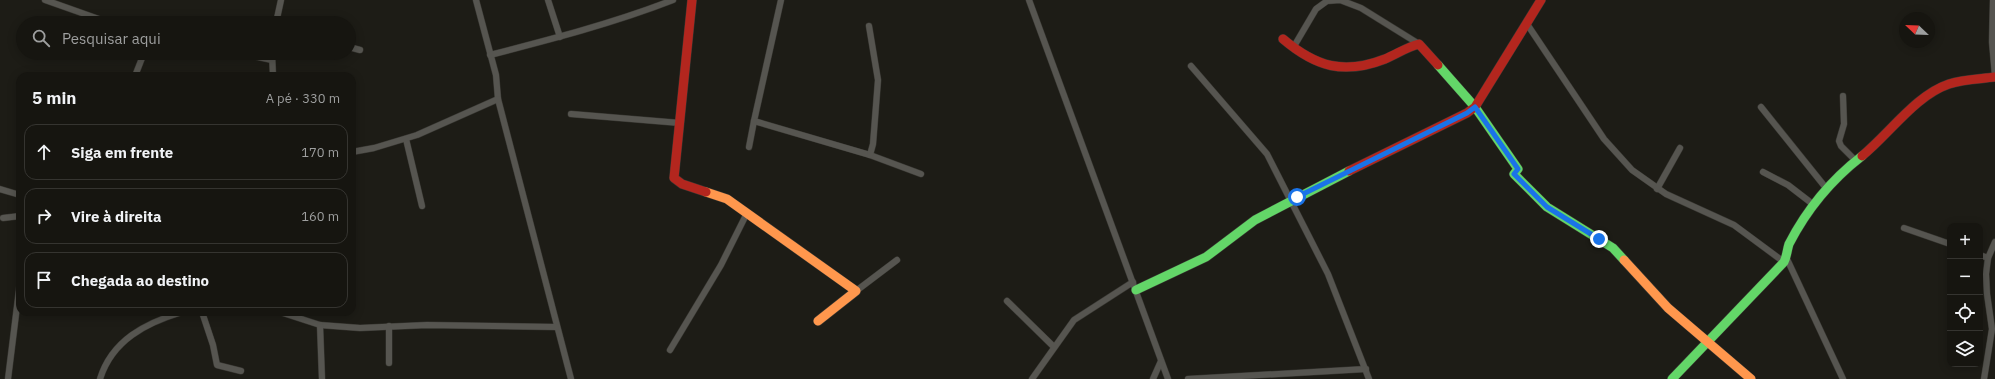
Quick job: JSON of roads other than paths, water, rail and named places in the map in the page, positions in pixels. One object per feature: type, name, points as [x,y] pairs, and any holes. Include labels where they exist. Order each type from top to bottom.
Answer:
[{"type":"street","points":[[44,0],[90,16]]},
{"type":"street","points":[[278,16],[281,0]]},
{"type":"street","points":[[476,0],[496,75],[498,99],[556,327],[571,379]]},
{"type":"street","points":[[548,0],[560,37]]},
{"type":"street","points":[[490,55],[560,37],[645,11],[673,0]]},
{"type":"street","points":[[692,0],[674,178],[682,184],[727,199],[856,291]]},
{"type":"street","points":[[749,147],[781,0]]},
{"type":"street","points":[[1029,0],[1168,379]]},
{"type":"street","points":[[1293,48],[1316,9],[1327,1],[1340,0],[1361,8],[1419,44],[1475,107],[1518,169],[1514,174],[1547,207],[1613,248],[1668,308],[1750,379]]},
{"type":"street","points":[[1032,379],[1054,347],[1077,318],[1135,286],[1206,257],[1256,220],[1292,200],[1467,113],[1475,107],[1541,0]]},
{"type":"street","points":[[1843,379],[1786,260],[1786,253],[1814,205],[1826,188],[1883,138],[1919,102],[1931,92],[1945,85],[1995,76],[1992,42],[1992,0]]},
{"type":"street","points":[[1527,24],[1604,139],[1632,170],[1657,189],[1734,224],[1786,260]]},
{"type":"street","points":[[869,26],[878,80],[873,144],[870,155]]},
{"type":"street","points":[[1283,39],[1315,63],[1341,68],[1367,65],[1386,58],[1408,47],[1419,44]]},
{"type":"street","points":[[356,49],[360,50]]},
{"type":"street","points":[[137,72],[141,60]]},
{"type":"street","points":[[272,60],[272,72]]},
{"type":"street","points":[[1191,66],[1267,154],[1292,200],[1328,274],[1369,379]]},
{"type":"street","points":[[1843,96],[1844,124],[1839,141],[1841,146],[1856,161]]},
{"type":"street","points":[[356,151],[406,139],[461,117],[498,99]]},
{"type":"street","points":[[1761,107],[1826,188]]},
{"type":"street","points":[[571,114],[680,123]]},
{"type":"street","points":[[754,121],[870,155],[921,174]]},
{"type":"street","points":[[406,139],[422,206]]},
{"type":"street","points":[[1657,189],[1680,148]]},
{"type":"street","points":[[1763,172],[1788,185],[1814,205]]},
{"type":"street","points":[[0,189],[16,194]]},
{"type":"street","points":[[670,350],[722,265],[747,213]]},
{"type":"street","points":[[3,218],[16,216]]},
{"type":"street","points":[[1904,228],[1947,243]]},
{"type":"street","points":[[1984,379],[1992,329],[1987,294],[1988,258],[1995,242]]},
{"type":"street","points":[[1983,256],[1988,258]]},
{"type":"street","points":[[818,321],[897,260]]},
{"type":"street","points":[[1672,379],[1786,260]]},
{"type":"street","points":[[1007,301],[1054,347]]},
{"type":"street","points":[[8,379],[16,314]]},
{"type":"street","points":[[100,379],[106,363],[122,342],[141,328],[172,316]]},
{"type":"street","points":[[203,316],[213,345],[217,365],[241,371]]},
{"type":"street","points":[[292,316],[320,325],[360,328],[427,325],[556,327]]},
{"type":"street","points":[[320,325],[322,379]]},
{"type":"street","points":[[389,326],[389,363]]},
{"type":"street","points":[[1153,379],[1161,361]]},
{"type":"street","points":[[1188,379],[1366,369]]}]
